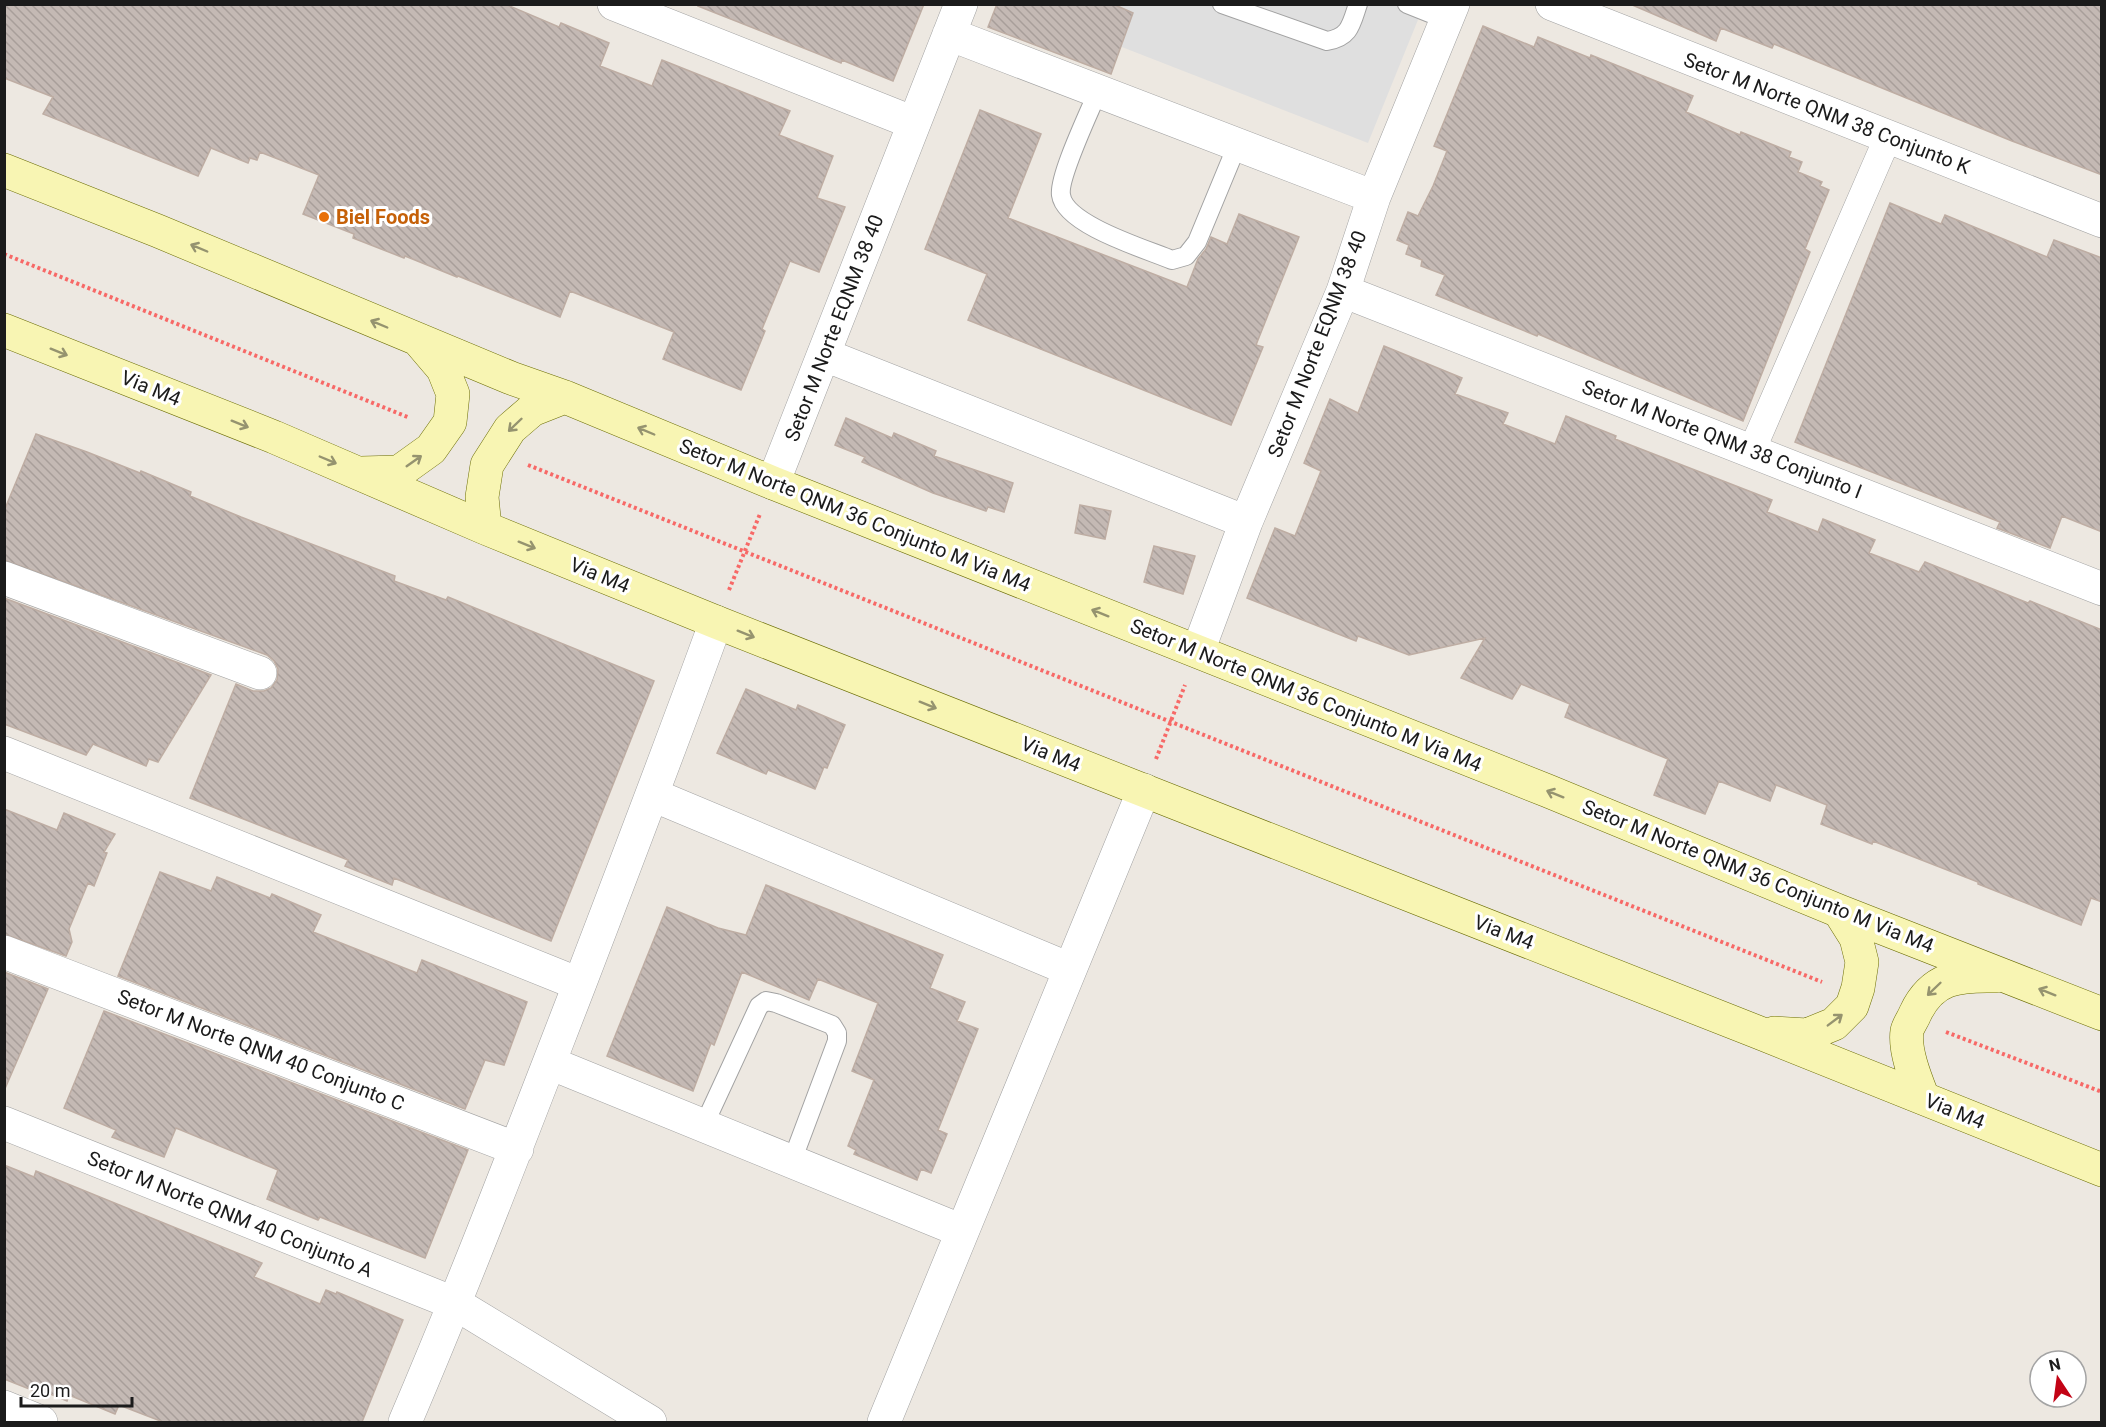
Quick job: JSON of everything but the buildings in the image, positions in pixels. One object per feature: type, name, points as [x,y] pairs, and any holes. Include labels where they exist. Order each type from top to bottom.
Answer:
[{"type":"main road","points":[[4,170],[158,231],[420,342],[442,369],[453,394],[450,422],[431,449],[399,472],[359,474]]},
{"type":"main road","name":"Via M4","points":[[4,330],[274,437],[485,528],[716,622],[2102,1170]]},
{"type":"main road","name":"Setor M Norte QNM 36 Conjunto M Via M4","points":[[420,342],[565,397],[773,483],[1548,791],[1839,911],[2102,1014]]},
{"type":"main road","points":[[485,528],[483,497],[487,465],[510,429],[532,410],[565,397]]},
{"type":"main road","points":[[1760,1033],[1807,1035],[1834,1024],[1852,1006],[1862,962],[1856,938],[1839,911]]},
{"type":"main road","points":[[1923,1098],[1910,1062],[1907,1031],[1920,1002],[1942,981],[1970,975],[2009,976]]},
{"type":"street","points":[[614,4],[914,123]]},
{"type":"street","name":"Setor M Norte QNM 38 Conjunto K","points":[[1552,4],[2102,221]]},
{"type":"street","name":"Setor M Norte EQNM 38 40","points":[[1198,651],[1246,522],[1343,291],[1374,197],[1450,12]]},
{"type":"street","points":[[955,19],[1098,91],[1374,197]]},
{"type":"street","name":"Setor M Norte EQNM 38 40","points":[[773,483],[955,19]]},
{"type":"street","points":[[1752,450],[1888,137]]},
{"type":"street","name":"Setor M Norte QNM 38 Conjunto I","points":[[1343,291],[2102,589]]},
{"type":"street","points":[[825,355],[1246,522]]},
{"type":"street","points":[[4,578],[260,673]]},
{"type":"street","points":[[405,1422],[456,1304],[517,1149],[653,795],[716,622]]},
{"type":"street","points":[[4,753],[579,984]]},
{"type":"street","points":[[884,1422],[1143,790]]},
{"type":"street","points":[[653,795],[1070,969]]},
{"type":"street","name":"Setor M Norte QNM 40 Conjunto C","points":[[4,952],[517,1149]]},
{"type":"street","points":[[550,1063],[962,1232]]},
{"type":"street","name":"Setor M Norte QNM 40 Conjunto A","points":[[4,1123],[456,1304],[650,1422]]},
{"type":"street","points":[[4,1407],[41,1422]]},
{"type":"lane","points":[[1222,4],[1327,41],[1345,35],[1358,4]]},
{"type":"lane","points":[[1407,4],[1450,12]]},
{"type":"lane","points":[[1098,91],[1063,178],[1061,195],[1067,209],[1085,224],[1172,260],[1186,256],[1197,242],[1238,143]]},
{"type":"lane","points":[[704,1125],[759,1006],[766,1001],[776,1002],[832,1025],[837,1033],[837,1041],[792,1161]]},
{"type":"path","points":[[4,254],[444,431]]},
{"type":"path","points":[[495,452],[1856,996]]},
{"type":"path","points":[[716,622],[773,483]]},
{"type":"path","points":[[1143,790],[1198,651]]},
{"type":"path","points":[[1913,1019],[2102,1092]]},
{"type":"shaded area","points":[[1014,5],[1424,5],[1368,143]]},
{"type":"place","name":"Biel Foods","points":[[324,217]]}]
